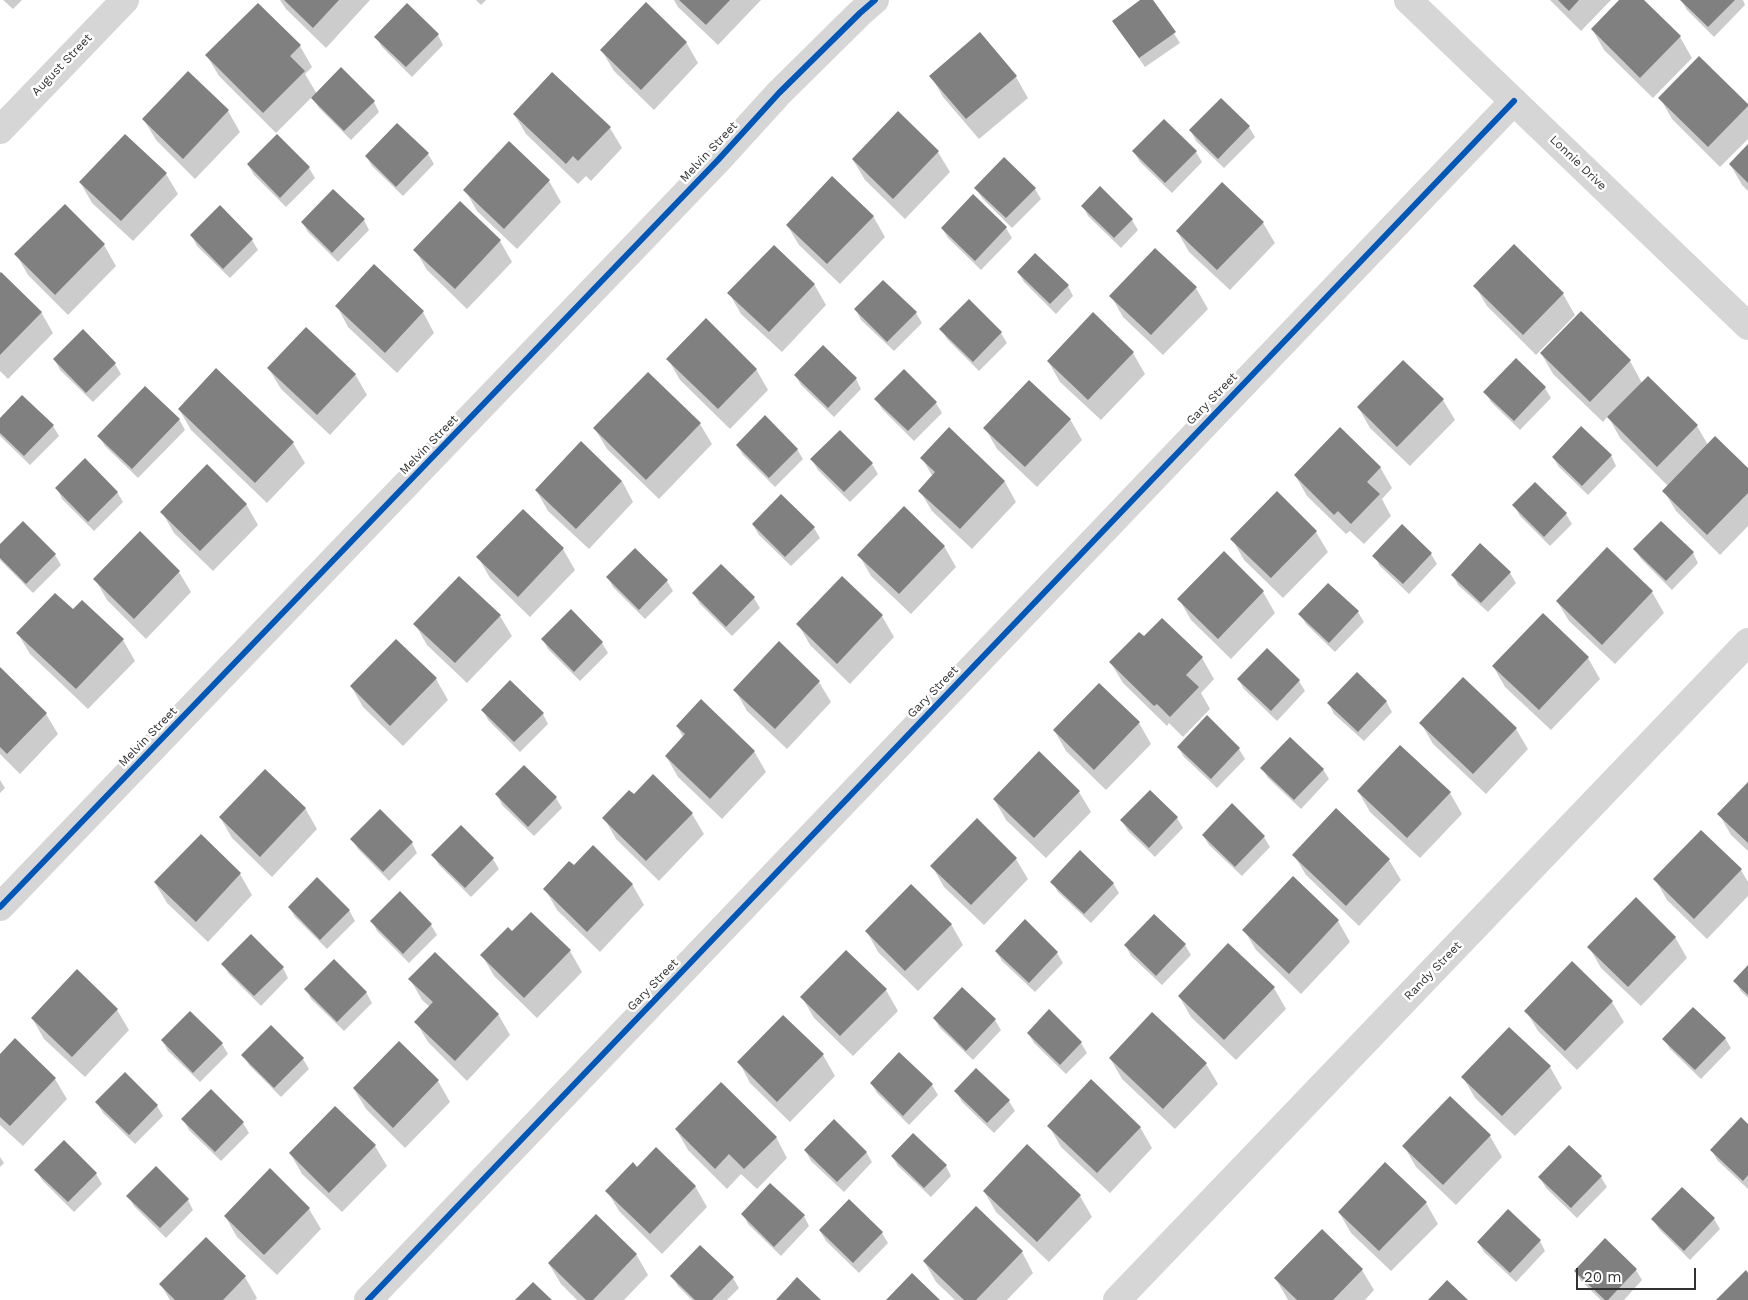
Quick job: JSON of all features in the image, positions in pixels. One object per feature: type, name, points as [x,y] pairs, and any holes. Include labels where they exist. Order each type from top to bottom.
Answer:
[{"type":"street","name":"August Street","points":[[0,130],[125,0]]},
{"type":"street","name":"Melvin Street","points":[[0,906],[704,174],[779,93],[875,0]]},
{"type":"street","name":"Lonnie Drive","points":[[1408,0],[1748,326]]},
{"type":"street","name":"Gary Street","points":[[368,1300],[1514,101]]},
{"type":"street","name":"Randy Street","points":[[1117,1300],[1748,642]]},
{"type":"building","points":[[284,0],[339,0],[313,28]]},
{"type":"building","points":[[679,0],[730,0],[706,25]]},
{"type":"building","points":[[1140,0],[1153,0],[1176,32],[1139,58],[1112,21]]},
{"type":"building","points":[[1558,0],[1579,0],[1569,11]]},
{"type":"building","points":[[1619,0],[1644,0],[1681,36],[1640,78],[1591,29]]},
{"type":"building","points":[[1680,0],[1735,0],[1708,27]]},
{"type":"building","points":[[646,2],[687,42],[641,90],[600,50]]},
{"type":"building","points":[[258,3],[301,45],[290,56],[305,71],[263,113],[205,55]]},
{"type":"building","points":[[407,3],[439,34],[406,67],[374,37]]},
{"type":"building","points":[[980,32],[1017,76],[966,119],[929,76]]},
{"type":"building","points":[[1699,56],[1748,104],[1708,147],[1658,98]]},
{"type":"building","points":[[341,67],[375,101],[344,131],[311,98]]},
{"type":"building","points":[[188,71],[229,110],[183,159],[142,119]]},
{"type":"building","points":[[552,72],[611,127],[578,161],[573,156],[566,164],[513,114]]},
{"type":"building","points":[[1221,98],[1250,126],[1218,159],[1189,130]]},
{"type":"building","points":[[898,111],[939,151],[893,199],[852,159]]},
{"type":"building","points":[[1164,119],[1197,151],[1165,183],[1132,151]]},
{"type":"building","points":[[397,123],[429,153],[396,187],[365,156]]},
{"type":"building","points":[[125,134],[167,173],[121,221],[79,182]]},
{"type":"building","points":[[277,134],[310,167],[280,198],[247,164]]},
{"type":"building","points":[[509,141],[550,180],[504,229],[463,190]]},
{"type":"building","points":[[1748,144],[1748,183],[1729,164]]},
{"type":"building","points":[[1004,157],[1036,188],[1006,218],[974,188]]},
{"type":"building","points":[[832,176],[874,216],[827,264],[786,225]]},
{"type":"building","points":[[1222,182],[1264,222],[1217,270],[1176,231]]},
{"type":"building","points":[[1100,186],[1133,219],[1114,238],[1081,206]]},
{"type":"building","points":[[333,189],[365,219],[332,253],[301,222]]},
{"type":"building","points":[[973,194],[1007,227],[975,261],[941,228]]},
{"type":"building","points":[[460,201],[501,240],[455,289],[413,250]]},
{"type":"building","points":[[65,204],[105,244],[55,295],[14,254]]},
{"type":"building","points":[[220,205],[253,239],[223,269],[190,235]]},
{"type":"building","points":[[1514,244],[1564,293],[1523,335],[1473,286]]},
{"type":"building","points":[[774,245],[815,284],[769,332],[727,293]]},
{"type":"building","points":[[1155,248],[1197,287],[1151,335],[1109,296]]},
{"type":"building","points":[[1035,253],[1069,285],[1050,304],[1017,272]]},
{"type":"building","points":[[374,264],[424,311],[385,353],[335,306]]},
{"type":"building","points":[[0,273],[42,312],[0,355]]},
{"type":"building","points":[[883,280],[917,312],[887,342],[854,309]]},
{"type":"building","points":[[969,299],[1002,332],[973,362],[939,329]]},
{"type":"building","points":[[1581,311],[1631,360],[1590,402],[1540,353]]},
{"type":"building","points":[[1093,312],[1134,352],[1088,400],[1047,361]]},
{"type":"building","points":[[706,318],[757,369],[718,409],[666,359]]},
{"type":"building","points":[[306,327],[356,374],[317,415],[267,368]]},
{"type":"building","points":[[83,329],[116,363],[86,393],[53,359]]},
{"type":"building","points":[[823,345],[857,378],[828,408],[794,375]]},
{"type":"building","points":[[1516,358],[1546,387],[1514,421],[1483,392]]},
{"type":"building","points":[[1403,360],[1444,399],[1397,447],[1357,407]]},
{"type":"building","points":[[216,368],[294,442],[255,483],[178,409]]},
{"type":"building","points":[[904,369],[937,402],[908,431],[874,399]]},
{"type":"building","points":[[648,372],[701,423],[646,480],[593,428]]},
{"type":"building","points":[[1648,376],[1698,425],[1657,467],[1607,417]]},
{"type":"building","points":[[1029,380],[1071,419],[1025,467],[983,428]]},
{"type":"building","points":[[145,386],[180,419],[132,469],[97,436]]},
{"type":"building","points":[[22,395],[54,425],[24,456],[0,433],[0,418]]},
{"type":"building","points":[[765,415],[798,449],[769,478],[736,445]]},
{"type":"building","points":[[1581,426],[1612,455],[1582,486],[1552,457]]},
{"type":"building","points":[[949,427],[1005,481],[960,529],[918,491],[935,472],[920,458]]},
{"type":"building","points":[[1340,427],[1381,467],[1367,482],[1380,494],[1351,524],[1338,511],[1334,515],[1294,475]]},
{"type":"building","points":[[840,430],[873,463],[844,492],[810,459]]},
{"type":"building","points":[[1715,436],[1748,468],[1748,493],[1707,535],[1662,491]]},
{"type":"building","points":[[581,441],[622,481],[576,529],[535,490]]},
{"type":"building","points":[[85,458],[118,492],[88,522],[55,488]]},
{"type":"building","points":[[207,464],[247,504],[200,551],[160,512]]},
{"type":"building","points":[[1535,482],[1567,513],[1544,537],[1512,505]]},
{"type":"building","points":[[1277,491],[1317,531],[1271,578],[1230,539]]},
{"type":"building","points":[[781,494],[815,527],[785,557],[752,524]]},
{"type":"building","points":[[904,506],[945,546],[899,594],[857,555]]},
{"type":"building","points":[[523,509],[564,548],[518,597],[476,557]]},
{"type":"building","points":[[23,521],[56,554],[26,584],[0,558],[0,544]]},
{"type":"building","points":[[1661,521],[1694,552],[1666,581],[1633,549]]},
{"type":"building","points":[[1402,524],[1432,553],[1403,584],[1372,556]]},
{"type":"building","points":[[140,531],[180,571],[134,619],[93,579]]},
{"type":"building","points":[[1480,543],[1511,572],[1481,603],[1451,575]]},
{"type":"building","points":[[1607,547],[1653,591],[1602,645],[1556,601]]},
{"type":"building","points":[[635,548],[668,580],[639,610],[606,577]]},
{"type":"building","points":[[1224,551],[1264,591],[1218,639],[1177,599]]},
{"type":"building","points":[[721,564],[755,597],[726,627],[692,593]]},
{"type":"building","points":[[459,576],[501,615],[455,663],[413,624]]},
{"type":"building","points":[[842,576],[883,615],[837,664],[796,624]]},
{"type":"building","points":[[1328,583],[1359,611],[1329,643],[1298,614]]},
{"type":"building","points":[[55,593],[73,609],[82,600],[124,639],[76,689],[16,633]]},
{"type":"building","points":[[571,609],[603,642],[574,672],[541,639]]},
{"type":"building","points":[[1543,613],[1589,657],[1539,710],[1492,666]]},
{"type":"building","points":[[1162,618],[1203,657],[1186,675],[1199,687],[1170,717],[1157,704],[1154,706],[1109,662],[1139,632],[1144,636]]},
{"type":"building","points":[[396,639],[437,678],[390,726],[350,686]]},
{"type":"building","points":[[779,641],[820,681],[775,729],[733,690]]},
{"type":"building","points":[[1267,648],[1300,680],[1271,711],[1237,679]]},
{"type":"building","points":[[0,667],[47,713],[7,754],[0,747]]},
{"type":"building","points":[[1357,672],[1387,701],[1358,732],[1327,703]]},
{"type":"building","points":[[1463,677],[1517,728],[1473,774],[1419,723]]},
{"type":"building","points":[[510,680],[544,713],[514,742],[481,710]]},
{"type":"building","points":[[1099,683],[1140,722],[1094,770],[1053,730]]},
{"type":"building","points":[[701,699],[755,751],[710,799],[665,756],[685,734],[676,726]]},
{"type":"building","points":[[1207,715],[1240,748],[1211,779],[1177,747]]},
{"type":"building","points":[[1290,737],[1324,769],[1294,800],[1260,768]]},
{"type":"building","points":[[1400,745],[1451,792],[1407,838],[1357,791]]},
{"type":"building","points":[[1039,751],[1080,791],[1034,838],[993,799]]},
{"type":"building","points":[[524,765],[557,797],[528,827],[495,794]]},
{"type":"building","points":[[265,769],[306,808],[260,857],[219,817]]},
{"type":"building","points":[[653,774],[693,813],[646,861],[602,818],[629,790],[634,794]]},
{"type":"building","points":[[1748,782],[1748,843],[1717,814]]},
{"type":"building","points":[[1150,790],[1178,817],[1149,848],[1120,820]]},
{"type":"building","points":[[1232,803],[1265,836],[1235,867],[1202,835]]},
{"type":"building","points":[[1336,808],[1390,859],[1346,906],[1292,855]]},
{"type":"building","points":[[380,809],[413,842],[383,872],[350,839]]},
{"type":"building","points":[[977,818],[1017,858],[971,905],[930,866]]},
{"type":"building","points":[[461,825],[494,858],[465,888],[431,855]]},
{"type":"building","points":[[1701,830],[1742,869],[1694,919],[1653,879]]},
{"type":"building","points":[[201,834],[241,873],[196,922],[154,882]]},
{"type":"building","points":[[593,845],[633,884],[587,932],[543,889],[569,861],[574,865]]},
{"type":"building","points":[[1080,850],[1114,883],[1084,914],[1050,882]]},
{"type":"building","points":[[1293,876],[1339,920],[1289,974],[1242,930]]},
{"type":"building","points":[[317,877],[350,910],[320,940],[288,907]]},
{"type":"building","points":[[911,884],[952,924],[905,971],[865,931]]},
{"type":"building","points":[[400,891],[432,924],[403,954],[370,921]]},
{"type":"building","points":[[1636,897],[1676,937],[1628,987],[1587,947]]},
{"type":"building","points":[[531,912],[571,950],[524,998],[480,955],[508,927],[512,931]]},
{"type":"building","points":[[1154,914],[1186,944],[1156,976],[1124,945]]},
{"type":"building","points":[[1025,919],[1058,952],[1029,983],[995,951]]},
{"type":"building","points":[[251,934],[284,967],[254,996],[221,964]]},
{"type":"building","points":[[1228,943],[1275,987],[1224,1040],[1178,996]]},
{"type":"building","points":[[846,950],[887,989],[840,1036],[800,997]]},
{"type":"building","points":[[435,952],[499,1014],[455,1061],[414,1022],[433,1002],[408,979]]},
{"type":"building","points":[[334,959],[367,992],[337,1022],[304,989]]},
{"type":"building","points":[[1572,961],[1613,1001],[1565,1051],[1524,1011]]},
{"type":"building","points":[[1748,965],[1748,995],[1733,981]]},
{"type":"building","points":[[77,969],[118,1009],[72,1057],[31,1018]]},
{"type":"building","points":[[962,987],[996,1019],[966,1051],[933,1018]]},
{"type":"building","points":[[1693,1007],[1726,1038],[1695,1070],[1662,1039]]},
{"type":"building","points":[[1049,1009],[1082,1042],[1060,1065],[1027,1033]]},
{"type":"building","points":[[190,1011],[223,1043],[193,1073],[161,1040]]},
{"type":"building","points":[[1152,1012],[1207,1063],[1163,1109],[1109,1058]]},
{"type":"building","points":[[783,1015],[824,1054],[777,1102],[737,1062]]},
{"type":"building","points":[[271,1025],[304,1058],[274,1088],[241,1055]]},
{"type":"building","points":[[1509,1027],[1551,1066],[1502,1116],[1461,1077]]},
{"type":"building","points":[[15,1038],[56,1078],[10,1126],[0,1117],[0,1054]]},
{"type":"building","points":[[399,1041],[439,1080],[393,1128],[353,1088]]},
{"type":"building","points":[[899,1052],[933,1084],[903,1116],[870,1083]]},
{"type":"building","points":[[976,1068],[1010,1100],[987,1123],[954,1091]]},
{"type":"building","points":[[125,1072],[158,1105],[129,1135],[95,1102]]},
{"type":"building","points":[[1091,1079],[1141,1127],[1097,1173],[1047,1126]]},
{"type":"building","points":[[721,1082],[777,1137],[744,1169],[729,1154],[715,1169],[675,1129]]},
{"type":"building","points":[[211,1089],[244,1122],[215,1152],[181,1119]]},
{"type":"building","points":[[1450,1096],[1491,1135],[1443,1185],[1402,1146]]},
{"type":"building","points":[[335,1106],[376,1145],[329,1193],[289,1153]]},
{"type":"building","points":[[1741,1117],[1748,1124],[1748,1175],[1743,1181],[1710,1150]]},
{"type":"building","points":[[834,1119],[867,1152],[837,1182],[804,1150]]},
{"type":"building","points":[[913,1133],[947,1165],[924,1188],[891,1156]]},
{"type":"building","points":[[64,1140],[97,1173],[68,1202],[34,1170]]},
{"type":"building","points":[[1027,1144],[1081,1195],[1037,1242],[983,1191]]},
{"type":"building","points":[[1569,1145],[1602,1176],[1571,1208],[1538,1177]]},
{"type":"building","points":[[656,1147],[696,1186],[650,1234],[605,1191],[633,1162],[637,1167]]},
{"type":"building","points":[[1385,1162],[1427,1202],[1379,1251],[1338,1212]]},
{"type":"building","points":[[156,1166],[189,1199],[160,1228],[126,1196]]},
{"type":"building","points":[[270,1168],[310,1208],[264,1255],[224,1216]]},
{"type":"building","points":[[770,1183],[805,1215],[774,1247],[741,1214]]},
{"type":"building","points":[[1682,1187],[1715,1218],[1684,1251],[1651,1219]]},
{"type":"building","points":[[849,1199],[883,1232],[853,1263],[819,1230]]},
{"type":"building","points":[[976,1206],[1023,1251],[976,1300],[964,1300],[923,1261]]},
{"type":"building","points":[[1508,1209],[1541,1240],[1510,1273],[1477,1242]]},
{"type":"building","points":[[596,1214],[637,1254],[593,1300],[586,1300],[548,1263]]},
{"type":"building","points":[[1322,1229],[1363,1269],[1333,1300],[1297,1300],[1274,1278]]},
{"type":"building","points":[[206,1237],[246,1276],[223,1300],[175,1300],[159,1284]]},
{"type":"building","points":[[1605,1238],[1637,1269],[1608,1300],[1605,1300],[1574,1271]]},
{"type":"building","points":[[700,1245],[734,1277],[712,1300],[695,1300],[670,1276]]},
{"type":"building","points":[[1746,1270],[1748,1273],[1748,1300],[1716,1300]]},
{"type":"building","points":[[912,1273],[940,1300],[886,1300]]},
{"type":"building","points":[[797,1277],[821,1300],[776,1300]]},
{"type":"building","points":[[1447,1280],[1468,1300],[1428,1300]]},
{"type":"building","points":[[533,1282],[552,1300],[515,1300]]},
{"type":"cycle path","points":[[0,907],[718,160],[779,93],[875,0]]},
{"type":"cycle path","points":[[368,1300],[1514,101]]}]
